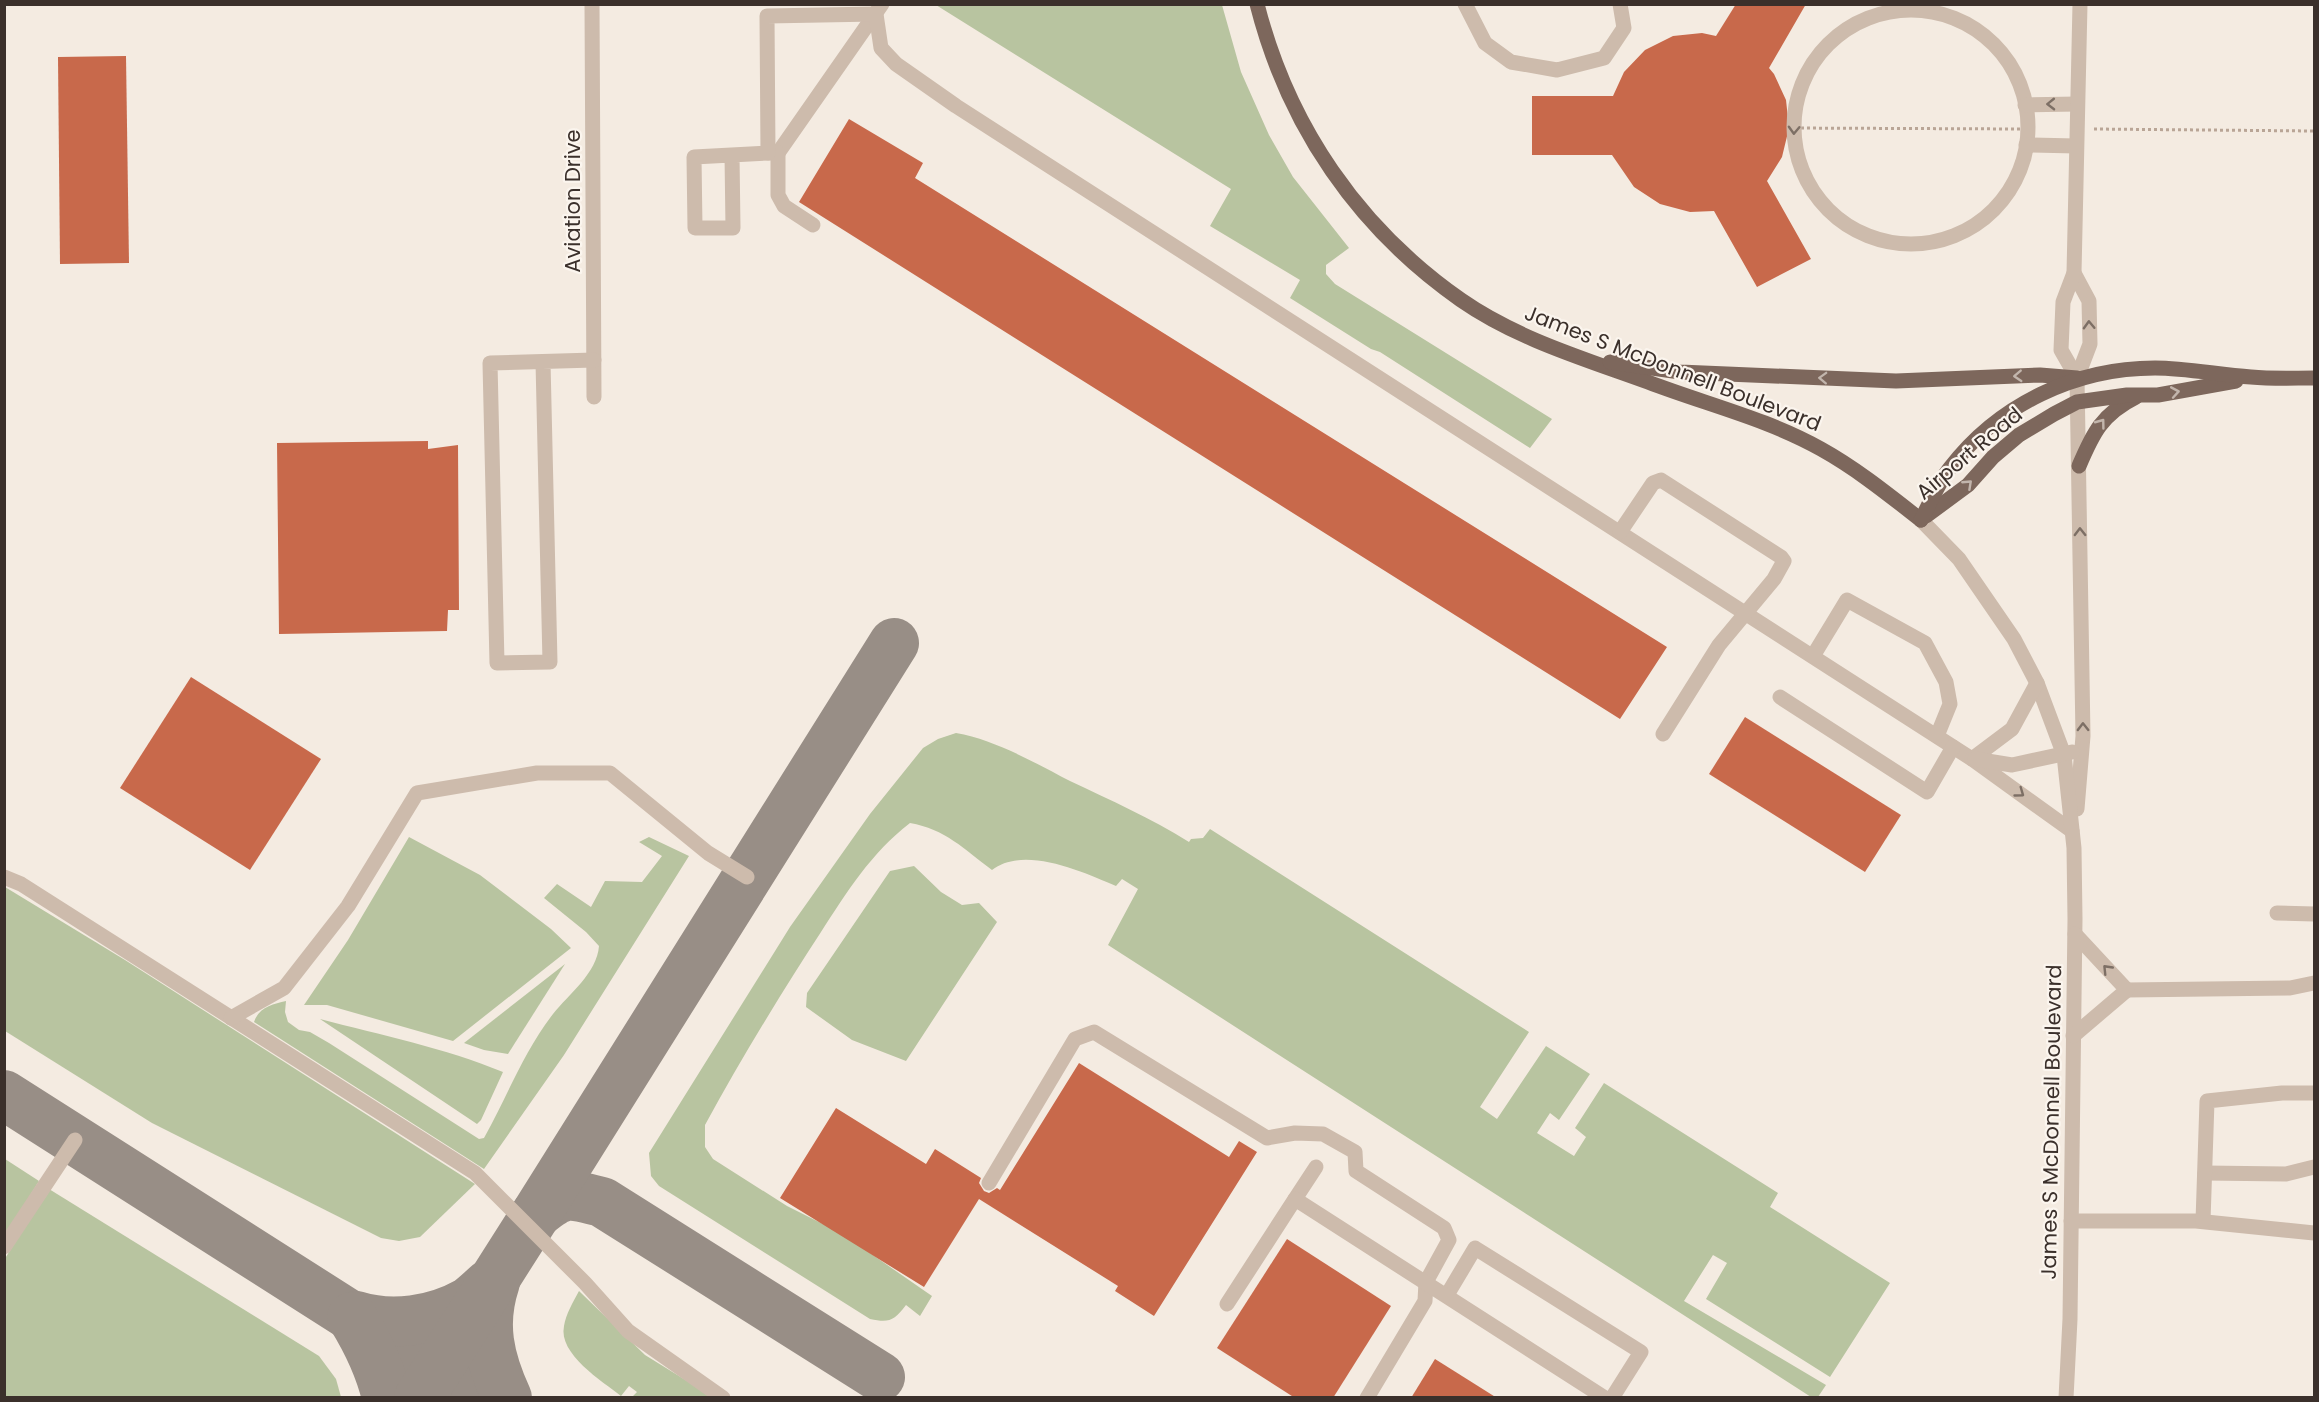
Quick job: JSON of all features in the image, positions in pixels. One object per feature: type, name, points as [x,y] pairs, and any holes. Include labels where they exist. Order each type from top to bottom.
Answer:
[{"type":"main road","name":"James S McDonnell Boulevard","points":[[1257,4],[1267,45],[1282,83],[1329,169],[1371,222],[1426,273],[1462,301],[1504,324],[1577,356],[1792,435],[1821,449],[1860,473],[1922,520]]},
{"type":"main road","name":"Airport Road","points":[[1577,356],[1680,372],[1896,381],[2040,375],[2076,378]]},
{"type":"main road","name":"Airport Road","points":[[1922,520],[1949,469],[1977,438],[2009,412],[2044,392],[2076,378],[2116,370],[2156,368],[2253,378],[2314,378]]},
{"type":"main road","name":"Airport Road","points":[[1922,520],[1968,485],[1993,457],[2019,435],[2077,402],[2102,397],[2158,395],[2253,378]]},
{"type":"main road","points":[[2079,466],[2092,436],[2105,417],[2119,406],[2140,395]]},
{"type":"street","name":"Aviation Drive","points":[[592,4],[594,397]]},
{"type":"street","points":[[1465,4],[1485,43],[1511,62],[1557,70],[1604,58],[1624,28],[1620,4]]},
{"type":"street","points":[[2076,378],[2061,350],[2063,302],[2074,273],[2080,4]]},
{"type":"street","points":[[773,153],[876,8]]},
{"type":"street","points":[[813,225],[784,206],[778,195],[773,153],[767,16],[876,8]]},
{"type":"street","points":[[876,8],[881,48],[905,70],[976,119],[1937,736],[2072,831]]},
{"type":"street","points":[[1912,10],[1949,16],[1982,33],[2008,60],[2024,93],[2025,105],[2029,130],[2022,167],[2004,200],[1976,225],[1940,241],[1900,244],[1861,234],[1828,212],[1805,179],[1793,141],[1795,101],[1811,64],[1837,35],[1872,16],[1912,10]]},
{"type":"street","points":[[2025,105],[2077,104]]},
{"type":"street","points":[[2026,145],[2076,146]]},
{"type":"street","points":[[732,155],[733,228],[695,228],[694,157],[732,155],[773,153]]},
{"type":"street","points":[[2074,273],[2089,301],[2090,344],[2076,378]]},
{"type":"street","points":[[543,362],[550,662],[497,663],[490,363],[594,360]]},
{"type":"street","name":"James S McDonnell Boulevard","points":[[2066,1398],[2071,1221],[2074,848],[2082,749],[2076,378]]},
{"type":"street","points":[[1620,532],[1653,483],[1661,480],[1784,561],[1783,566],[1746,614],[1719,645],[1663,734]]},
{"type":"street","name":"James S McDonnell Boulevard","points":[[1922,520],[1959,559],[1979,585],[2014,639],[2037,683],[2064,755],[2074,848]]},
{"type":"street","points":[[1813,656],[1847,600],[1925,643],[1946,681],[1950,704],[1937,736]]},
{"type":"street","points":[[1972,759],[2012,729],[2037,683]]},
{"type":"street","points":[[1780,697],[1927,792],[1953,747]]},
{"type":"street","points":[[1972,759],[2012,765],[2064,755],[2082,749]]},
{"type":"street","points":[[231,1018],[284,988],[348,906],[417,793],[537,773],[610,773],[708,853],[747,877]]},
{"type":"street","points":[[4,877],[21,884],[475,1173],[585,1283],[628,1331],[723,1398]]},
{"type":"street","points":[[2277,913],[2314,914]]},
{"type":"street","points":[[2075,934],[2127,990]]},
{"type":"street","points":[[2073,1036],[2127,990],[2290,988],[2314,983]]},
{"type":"street","points":[[989,1183],[1075,1039],[1094,1032],[1267,1138],[1295,1133],[1323,1134],[1355,1152],[1356,1172],[1444,1228],[1449,1240],[1426,1282],[1425,1301],[1367,1398]]},
{"type":"street","points":[[2204,1221],[2207,1101],[2282,1093],[2314,1093]]},
{"type":"street","points":[[4,1247],[75,1140]]},
{"type":"street","points":[[1227,1304],[1316,1167]]},
{"type":"street","points":[[2205,1173],[2286,1174],[2314,1167]]},
{"type":"street","points":[[1294,1199],[1605,1398]]},
{"type":"street","points":[[2071,1221],[2204,1221],[2314,1233]]},
{"type":"street","points":[[1447,1295],[1475,1248],[1641,1352],[1612,1398]]},
{"type":"green space","points":[[936,5],[1222,5],[1241,72],[1269,135],[1293,177],[1349,248],[1326,265],[1326,274],[1335,284],[1552,419],[1530,448],[1380,352],[1371,349],[1290,298],[1300,280],[1210,226],[1231,189]]},
{"type":"green space","points":[[956,733],[986,741],[1015,753],[1145,817],[1189,842],[1191,839],[1203,838],[1210,829],[1529,1032],[1480,1107],[1497,1119],[1546,1046],[1590,1074],[1559,1120],[1550,1113],[1537,1133],[1574,1156],[1586,1137],[1575,1128],[1604,1083],[1778,1193],[1770,1207],[1890,1283],[1830,1377],[1706,1299],[1727,1263],[1713,1255],[1684,1301],[1826,1385],[1818,1397],[1811,1397],[1108,945],[1138,889],[1122,879],[1116,886],[1071,868],[1037,860],[1005,863],[992,870],[944,835],[910,823],[883,847],[861,874],[840,902],[791,979],[705,1125],[705,1147],[713,1159],[787,1206],[841,1233],[932,1296],[920,1316],[906,1305],[891,1320],[870,1319],[659,1186],[651,1176],[649,1153],[790,927],[870,814],[923,748],[938,739]]},
{"type":"green space","points":[[409,837],[480,875],[551,929],[571,948],[453,1041],[327,1005],[304,1005],[348,940]]},
{"type":"green space","points":[[649,837],[689,856],[564,1055],[484,1169],[254,1022],[263,1010],[286,1001],[285,1012],[288,1022],[299,1030],[310,1032],[329,1043],[479,1139],[484,1138],[533,1043],[553,1014],[588,974],[597,956],[599,946],[586,932],[544,898],[557,884],[591,907],[605,881],[642,882],[662,856],[639,842]]},
{"type":"green space","points":[[914,866],[941,892],[962,905],[979,903],[997,922],[906,1061],[852,1040],[806,1007],[807,993],[890,871]]},
{"type":"green space","points":[[5,887],[125,960],[475,1184],[420,1237],[399,1241],[381,1238],[152,1123],[5,1031]]},
{"type":"green space","points":[[565,964],[508,1054],[484,1050],[464,1043]]},
{"type":"green space","points":[[320,1019],[436,1049],[503,1072],[477,1124]]},
{"type":"green space","points":[[5,1159],[39,1181],[5,1236]]},
{"type":"green space","points":[[49,1189],[319,1356],[336,1379],[341,1397],[5,1397],[4,1260]]},
{"type":"green space","points":[[579,1291],[645,1355],[713,1397],[632,1397],[637,1392],[629,1386],[621,1396],[593,1375],[574,1356],[564,1336],[566,1317]]},
{"type":"building","points":[[1736,4],[1806,4],[1769,68],[1786,100],[1789,128],[1782,157],[1767,181],[1811,259],[1757,287],[1714,211],[1690,212],[1660,204],[1634,187],[1612,155],[1532,155],[1532,96],[1613,96],[1624,72],[1645,50],[1673,36],[1702,33],[1716,36]]},
{"type":"building","points":[[126,56],[129,263],[60,264],[58,57]]},
{"type":"building","points":[[849,119],[923,163],[915,178],[1667,647],[1620,719],[799,202]]},
{"type":"building","points":[[428,441],[428,449],[458,445],[459,610],[448,610],[447,631],[279,634],[277,443]]},
{"type":"building","points":[[191,677],[321,759],[250,870],[120,788]]},
{"type":"building","points":[[1745,717],[1901,815],[1865,872],[1709,774]]},
{"type":"building","points":[[1079,1063],[1229,1157],[1239,1141],[1257,1152],[1154,1316],[1115,1291],[1118,1286],[979,1199],[924,1287],[780,1198],[836,1108],[926,1164],[935,1149],[981,1178],[979,1183],[984,1191],[989,1193],[997,1188],[1000,1190]]},
{"type":"building","points":[[1287,1239],[1391,1306],[1333,1398],[1295,1398],[1217,1348]]},
{"type":"building","points":[[1435,1359],[1497,1398],[1411,1398]]},
{"type":"taxiway","points":[[419,1398],[894,643]]},
{"type":"taxiway","points":[[4,1095],[480,1398]]},
{"type":"taxiway","points":[[536,1214],[554,1201],[568,1196],[602,1202],[880,1377]]},
{"type":"taxiway","points":[[495,1282],[488,1312],[489,1341],[507,1398]]},
{"type":"taxiway","points":[[356,1316],[384,1321],[427,1318],[468,1302],[489,1284]]},
{"type":"taxiway","points":[[352,1317],[373,1356],[387,1398]]}]
